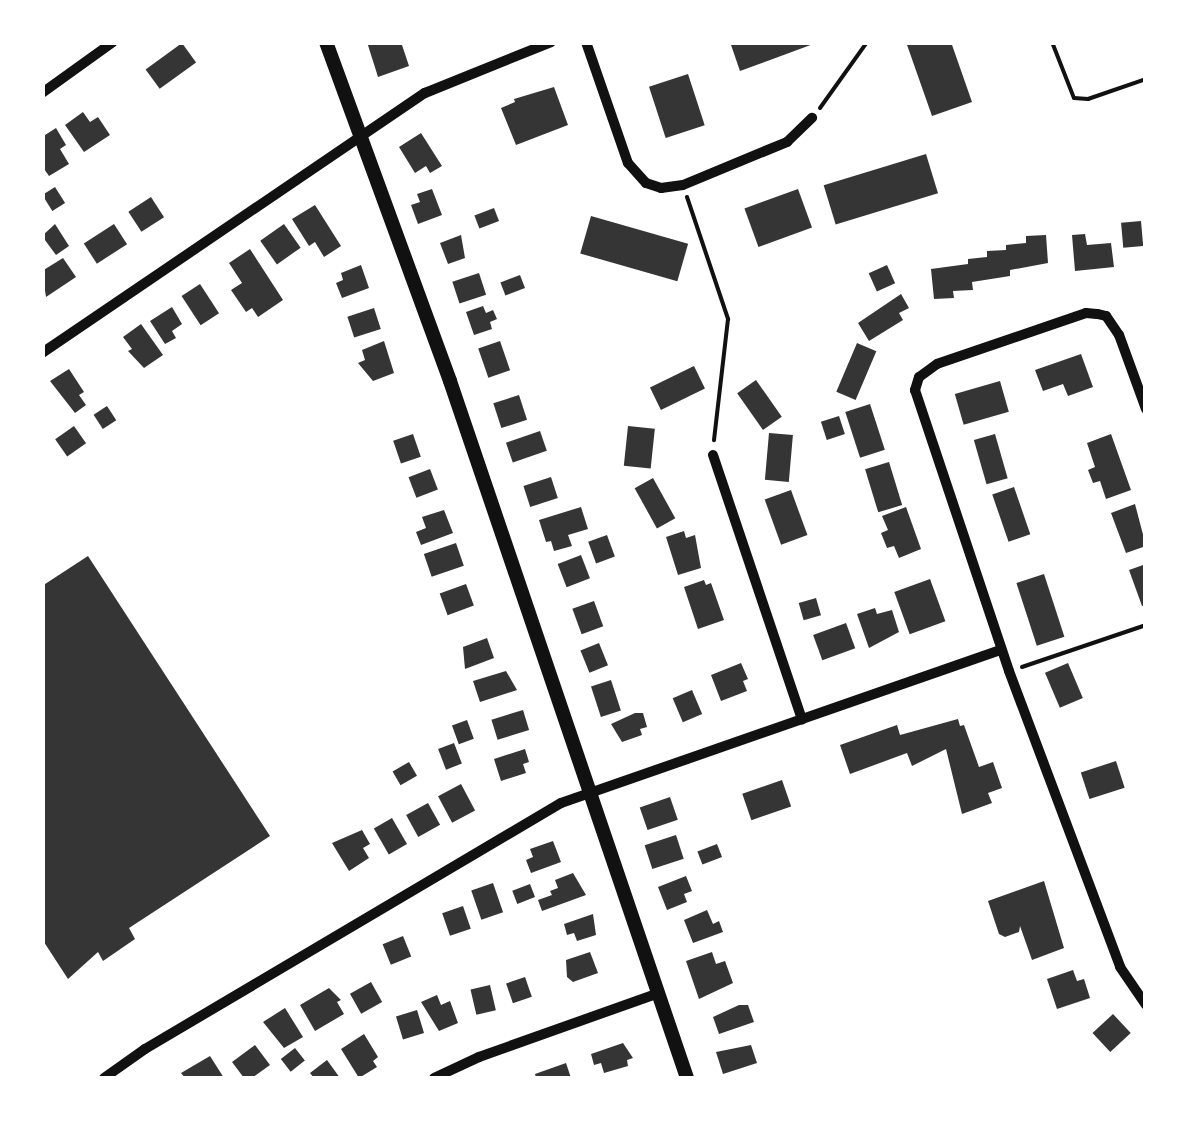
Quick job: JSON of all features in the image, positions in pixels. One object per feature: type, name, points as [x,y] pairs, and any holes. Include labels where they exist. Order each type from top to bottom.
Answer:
[{"type":"main road","points":[[326,42],[450,380],[687,1078]]},
{"type":"street","points":[[42,93],[113,42]]},
{"type":"street","points":[[42,352],[446,82],[550,42]]},
{"type":"street","points":[[586,42],[638,176],[662,188],[683,185],[786,142],[812,118]]},
{"type":"street","points":[[1146,409],[1120,335],[1106,316],[1086,313],[937,364],[919,377],[917,405],[1001,650],[1120,967],[1146,1004]]},
{"type":"street","points":[[712,455],[802,719]]},
{"type":"street","points":[[104,1078],[145,1049],[545,811],[1001,650]]},
{"type":"street","points":[[434,1078],[480,1057],[659,993]]},
{"type":"path","points":[[812,118],[867,42]]},
{"type":"path","points":[[1052,42],[1074,98],[1088,100],[1146,79]]},
{"type":"path","points":[[683,185],[728,319],[712,455]]},
{"type":"path","points":[[1009,672],[1146,625]]},
{"type":"building","points":[[367,42],[401,42],[409,66],[378,77]]},
{"type":"building","points":[[730,42],[816,42],[816,43],[740,71]]},
{"type":"building","points":[[906,42],[951,42],[972,102],[932,116]]},
{"type":"building","points":[[182,43],[196,62],[160,89],[146,69]]},
{"type":"building","points":[[688,74],[705,125],[666,138],[649,87]]},
{"type":"building","points":[[554,87],[568,125],[516,145],[501,108],[515,102],[514,99]]},
{"type":"building","points":[[83,112],[90,122],[98,117],[110,135],[84,152],[65,125]]},
{"type":"building","points":[[56,128],[66,145],[60,149],[69,164],[49,176],[42,166],[42,137]]},
{"type":"building","points":[[421,133],[442,166],[430,173],[426,166],[415,173],[399,147]]},
{"type":"building","points":[[926,154],[938,193],[836,224],[824,185]]},
{"type":"building","points":[[55,187],[65,203],[52,211],[42,195]]},
{"type":"building","points":[[432,189],[442,215],[418,224],[411,205],[420,202],[417,194]]},
{"type":"building","points":[[798,189],[812,228],[758,247],[744,208]]},
{"type":"building","points":[[151,197],[164,217],[141,232],[128,212]]},
{"type":"building","points":[[315,205],[341,246],[324,257],[315,242],[309,246],[292,219]]},
{"type":"building","points":[[494,208],[499,221],[479,229],[474,216]]},
{"type":"building","points":[[591,216],[688,244],[677,281],[580,253]]},
{"type":"building","points":[[1141,221],[1143,246],[1123,248],[1121,223]]},
{"type":"building","points":[[55,224],[69,246],[56,255],[42,236]]},
{"type":"building","points":[[114,224],[127,244],[97,264],[84,244]]},
{"type":"building","points":[[284,224],[301,248],[277,264],[260,241]]},
{"type":"building","points":[[1085,234],[1087,245],[1111,243],[1114,267],[1075,271],[1072,235]]},
{"type":"building","points":[[461,235],[465,258],[448,264],[440,243]]},
{"type":"building","points":[[1046,235],[1048,263],[1010,270],[1010,276],[972,282],[973,290],[953,291],[954,298],[934,299],[931,269],[968,264],[968,259],[987,257],[987,251],[1026,243],[1026,236]]},
{"type":"building","points":[[250,249],[283,300],[258,317],[252,308],[246,312],[231,290],[242,283],[229,263]]},
{"type":"building","points":[[63,258],[76,277],[46,297],[42,271]]},
{"type":"building","points":[[361,265],[369,288],[342,298],[336,283],[343,280],[341,273]]},
{"type":"building","points":[[887,265],[895,283],[877,291],[869,273]]},
{"type":"building","points":[[479,273],[486,295],[459,304],[452,282]]},
{"type":"building","points":[[520,275],[525,288],[505,296],[500,283]]},
{"type":"building","points":[[200,284],[219,313],[201,325],[182,296]]},
{"type":"building","points":[[901,294],[909,308],[899,313],[903,320],[869,341],[858,323]]},
{"type":"building","points":[[483,306],[486,313],[493,310],[497,319],[490,322],[492,329],[474,335],[466,312]]},
{"type":"building","points":[[172,307],[182,324],[172,331],[176,338],[165,344],[150,321]]},
{"type":"building","points":[[374,308],[381,329],[354,338],[347,317]]},
{"type":"building","points":[[141,324],[163,355],[144,368],[128,351],[132,349],[123,337]]},
{"type":"building","points":[[384,341],[394,373],[373,381],[358,363],[365,360],[362,350]]},
{"type":"building","points":[[500,341],[510,370],[488,378],[478,348]]},
{"type":"building","points":[[857,343],[876,351],[856,400],[836,392]]},
{"type":"building","points":[[1081,354],[1093,387],[1068,396],[1063,384],[1043,391],[1035,370]]},
{"type":"building","points":[[694,366],[705,388],[661,410],[650,387]]},
{"type":"building","points":[[69,369],[84,392],[79,395],[86,405],[75,413],[50,381]]},
{"type":"building","points":[[756,380],[782,417],[763,430],[737,393]]},
{"type":"building","points":[[1000,381],[1009,412],[964,425],[955,394]]},
{"type":"building","points":[[519,395],[527,420],[501,428],[493,403]]},
{"type":"building","points":[[870,404],[885,450],[860,458],[845,412]]},
{"type":"building","points":[[107,406],[116,420],[103,429],[94,415]]},
{"type":"building","points":[[839,416],[845,434],[827,440],[821,422]]},
{"type":"building","points":[[74,426],[86,443],[67,456],[55,439]]},
{"type":"building","points":[[628,426],[655,429],[651,469],[624,466]]},
{"type":"building","points":[[540,431],[547,451],[513,463],[506,443]]},
{"type":"building","points":[[769,433],[793,435],[789,482],[765,480]]},
{"type":"building","points":[[413,434],[421,457],[401,464],[393,441]]},
{"type":"building","points":[[995,434],[1008,478],[987,484],[974,440]]},
{"type":"building","points":[[1111,434],[1131,490],[1106,499],[1100,481],[1093,483],[1088,470],[1095,467],[1087,443]]},
{"type":"building","points":[[889,462],[902,505],[878,512],[865,469]]},
{"type":"building","points":[[430,469],[438,490],[416,498],[409,477]]},
{"type":"building","points":[[551,477],[558,498],[530,507],[523,486]]},
{"type":"building","points":[[653,478],[675,518],[657,528],[635,488]]},
{"type":"building","points":[[1014,487],[1030,534],[1009,542],[992,494]]},
{"type":"building","points":[[791,490],[807,535],[781,545],[765,500]]},
{"type":"building","points":[[1135,504],[1146,546],[1126,553],[1111,513]]},
{"type":"building","points":[[581,507],[588,529],[568,535],[572,546],[554,551],[551,541],[546,542],[539,520]]},
{"type":"building","points":[[906,507],[921,549],[899,558],[894,546],[887,548],[881,533],[888,530],[882,516]]},
{"type":"building","points":[[444,510],[453,533],[421,545],[416,532],[426,528],[422,517]]},
{"type":"building","points":[[684,531],[686,538],[695,535],[701,568],[678,575],[666,537]]},
{"type":"building","points":[[607,535],[615,557],[596,563],[588,542]]},
{"type":"building","points":[[456,543],[464,566],[432,577],[424,554]]},
{"type":"building","points":[[581,555],[590,578],[567,587],[558,564]]},
{"type":"building","points":[[88,556],[270,836],[129,928],[135,939],[103,961],[98,952],[68,979],[42,939],[42,586]]},
{"type":"building","points":[[1146,564],[1146,605],[1142,606],[1129,570]]},
{"type":"building","points":[[1044,574],[1064,637],[1037,646],[1016,583]]},
{"type":"building","points":[[930,579],[945,621],[910,634],[894,592]]},
{"type":"building","points":[[704,580],[706,585],[711,583],[724,620],[698,629],[684,587]]},
{"type":"building","points":[[466,584],[474,606],[448,615],[440,594]]},
{"type":"building","points":[[816,598],[821,615],[804,620],[799,603]]},
{"type":"building","points":[[594,601],[603,626],[582,634],[572,609]]},
{"type":"building","points":[[875,608],[877,614],[892,610],[899,632],[869,648],[857,614]]},
{"type":"building","points":[[846,623],[855,648],[822,660],[813,635]]},
{"type":"building","points":[[487,638],[494,658],[465,669],[463,647]]},
{"type":"building","points":[[599,643],[608,665],[589,673],[580,650]]},
{"type":"building","points":[[741,663],[748,679],[743,681],[747,691],[721,701],[711,675]]},
{"type":"building","points":[[1068,663],[1083,698],[1060,708],[1045,673]]},
{"type":"building","points":[[506,671],[517,690],[480,702],[473,681]]},
{"type":"building","points":[[611,680],[621,710],[601,717],[591,686]]},
{"type":"building","points":[[692,690],[702,714],[683,722],[673,698]]},
{"type":"building","points":[[523,710],[529,730],[498,740],[491,720]]},
{"type":"building","points":[[643,713],[647,727],[640,729],[642,735],[622,742],[611,724]]},
{"type":"building","points":[[958,719],[960,726],[964,725],[979,767],[993,762],[1002,788],[988,793],[992,803],[962,814],[946,749],[912,766],[907,753],[850,774],[840,745],[897,725],[900,735]]},
{"type":"building","points":[[467,720],[474,739],[459,744],[452,725]]},
{"type":"building","points":[[454,743],[462,764],[446,770],[438,749]]},
{"type":"building","points":[[525,749],[529,762],[523,764],[526,773],[501,781],[494,759]]},
{"type":"building","points":[[1116,761],[1125,788],[1089,799],[1081,772]]},
{"type":"building","points":[[409,762],[417,776],[401,785],[393,772]]},
{"type":"building","points":[[782,780],[791,806],[751,820],[742,794]]},
{"type":"building","points":[[461,784],[475,810],[452,823],[438,796]]},
{"type":"building","points":[[670,797],[678,820],[648,830],[640,807]]},
{"type":"building","points":[[428,803],[440,825],[418,837],[406,815]]},
{"type":"building","points":[[392,818],[407,844],[389,854],[374,828]]},
{"type":"building","points":[[362,830],[370,844],[363,848],[369,858],[349,871],[332,843]]},
{"type":"building","points":[[676,835],[684,859],[652,869],[645,845]]},
{"type":"building","points":[[553,841],[561,862],[531,873],[526,860],[533,857],[530,849]]},
{"type":"building","points":[[717,844],[722,857],[702,865],[697,852]]},
{"type":"building","points":[[573,873],[586,895],[542,911],[538,900],[558,888],[555,880]]},
{"type":"building","points":[[686,876],[692,891],[684,894],[687,902],[667,910],[658,887]]},
{"type":"building","points":[[1044,881],[1064,948],[1032,960],[1020,926],[1019,932],[1005,937],[999,934],[988,901]]},
{"type":"building","points":[[493,883],[503,912],[481,920],[471,890]]},
{"type":"building","points":[[530,884],[535,897],[517,904],[512,891]]},
{"type":"building","points":[[463,906],[471,929],[450,936],[442,913]]},
{"type":"building","points":[[707,910],[713,924],[719,921],[723,932],[693,943],[684,920]]},
{"type":"building","points":[[593,914],[596,935],[577,941],[574,933],[567,935],[564,924]]},
{"type":"building","points":[[403,936],[411,956],[391,965],[383,944]]},
{"type":"building","points":[[590,952],[598,973],[573,982],[567,977],[566,960]]},
{"type":"building","points":[[712,952],[716,964],[725,961],[733,983],[699,999],[686,961]]},
{"type":"building","points":[[1073,970],[1077,981],[1084,979],[1090,998],[1057,1009],[1047,979]]},
{"type":"building","points":[[525,977],[532,997],[513,1003],[506,984]]},
{"type":"building","points":[[371,982],[382,1002],[361,1014],[350,994]]},
{"type":"building","points":[[490,985],[496,1010],[476,1015],[471,989]]},
{"type":"building","points":[[329,988],[341,1000],[337,1002],[344,1014],[315,1031],[300,1005]]},
{"type":"building","points":[[437,995],[441,1005],[450,1001],[458,1023],[439,1031],[421,1002]]},
{"type":"building","points":[[748,1005],[754,1022],[719,1034],[713,1017]]},
{"type":"building","points":[[285,1008],[303,1037],[284,1048],[263,1022]]},
{"type":"building","points":[[417,1010],[424,1033],[403,1039],[396,1016]]},
{"type":"building","points":[[1113,1014],[1131,1033],[1110,1052],[1093,1033]]},
{"type":"building","points":[[364,1034],[378,1057],[373,1061],[377,1067],[359,1078],[341,1049]]},
{"type":"building","points":[[623,1043],[633,1058],[627,1060],[628,1066],[604,1073],[601,1063],[594,1065],[591,1054]]},
{"type":"building","points":[[255,1045],[270,1065],[252,1078],[244,1078],[232,1062]]},
{"type":"building","points":[[751,1045],[757,1063],[723,1074],[716,1052]]},
{"type":"building","points":[[295,1048],[305,1061],[291,1072],[281,1059]]},
{"type":"building","points":[[210,1056],[224,1078],[185,1078],[181,1073]]},
{"type":"building","points":[[327,1060],[340,1078],[314,1078],[310,1073]]},
{"type":"building","points":[[566,1063],[571,1078],[536,1078],[535,1074]]}]
